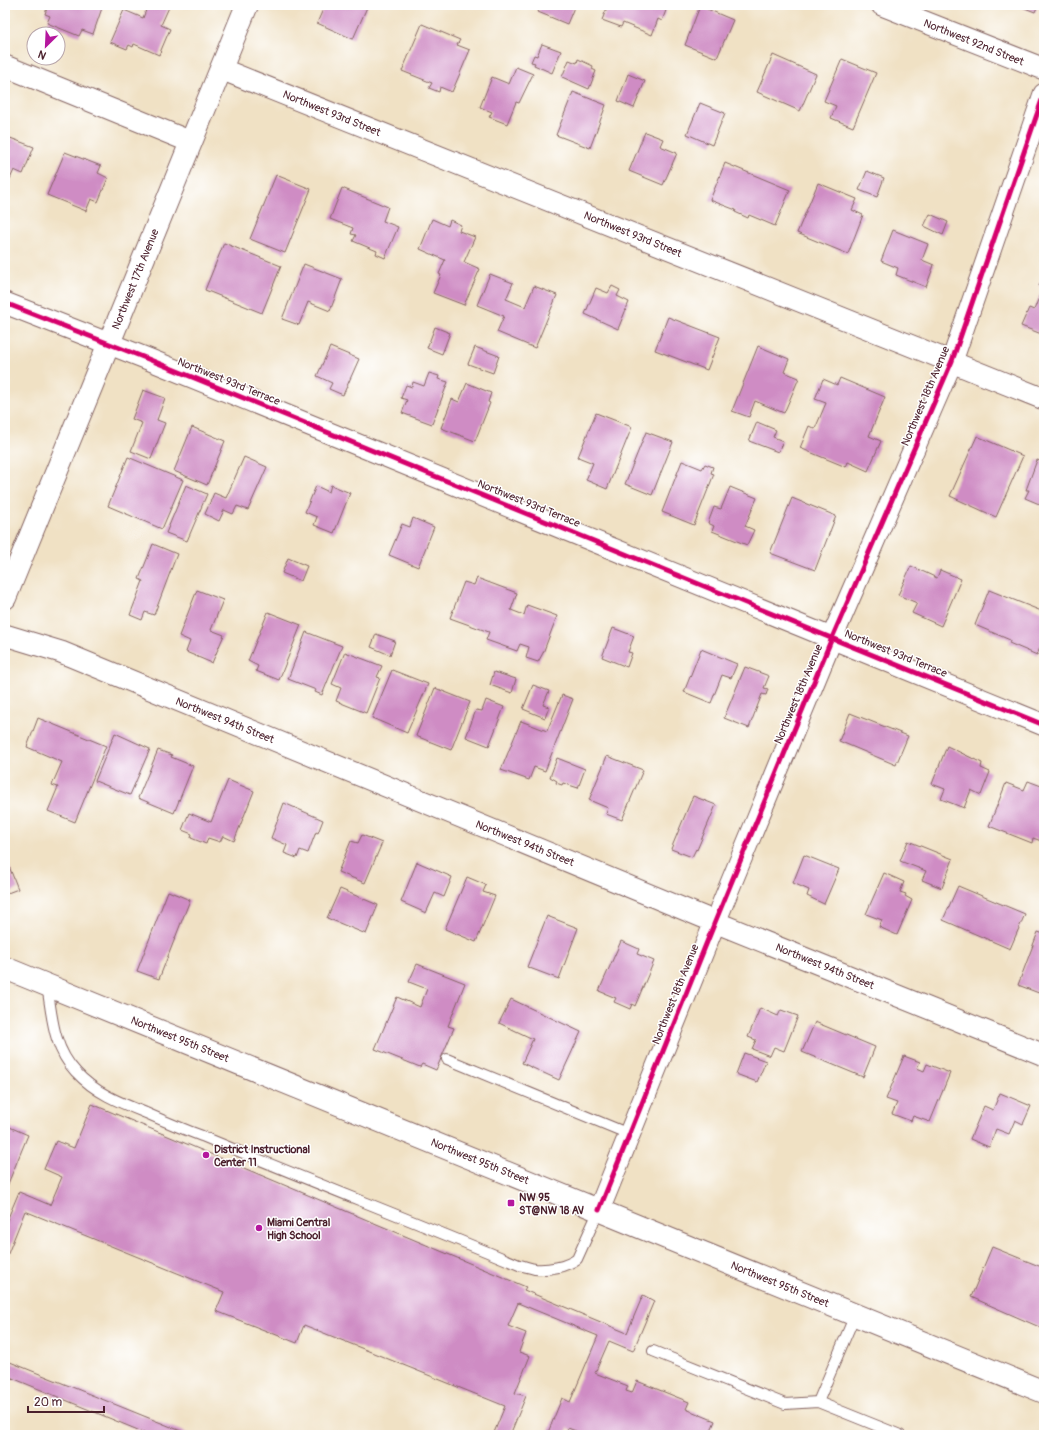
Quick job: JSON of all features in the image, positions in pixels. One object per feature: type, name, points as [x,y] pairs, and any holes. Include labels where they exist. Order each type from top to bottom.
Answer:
[{"type":"main road","name":"Northwest 17th Avenue","points":[[5,598],[247,5]]},
{"type":"main road","name":"Northwest 95th Street","points":[[5,968],[1044,1392]]},
{"type":"street","name":"Northwest 92nd Street","points":[[882,5],[1044,69]]},
{"type":"street","points":[[5,66],[191,142]]},
{"type":"street","name":"Northwest 93rd Street","points":[[221,69],[1044,399]]},
{"type":"street","name":"Northwest 18th Avenue","points":[[598,1210],[832,638],[952,361],[1044,94]]},
{"type":"street","name":"Northwest 93rd Terrace","points":[[5,303],[1044,724]]},
{"type":"street","name":"Northwest 94th Street","points":[[5,635],[61,652],[715,922],[1044,1055]]},
{"type":"lane","points":[[47,985],[53,1026],[58,1046],[64,1058],[76,1072],[89,1084],[117,1101],[216,1142],[519,1265],[535,1269],[570,1264],[577,1259],[598,1210]]},
{"type":"lane","points":[[447,1059],[629,1134]]},
{"type":"lane","points":[[818,1402],[855,1315]]},
{"type":"lane","points":[[653,1350],[785,1404],[818,1402],[900,1435]]},
{"type":"building","points":[[48,5],[103,5],[93,34],[82,30],[79,36],[66,31],[66,26],[54,26],[47,23],[50,16],[45,14]]},
{"type":"building","points":[[148,5],[170,5],[161,25],[170,29],[159,55],[134,44],[133,47],[129,45],[127,49],[110,42],[124,10],[143,18]]},
{"type":"building","points":[[325,5],[368,5],[353,39],[317,23]]},
{"type":"building","points":[[541,5],[575,5],[567,24],[538,12]]},
{"type":"building","points":[[608,5],[668,5],[662,21],[658,19],[652,35],[623,23],[621,27],[602,20]]},
{"type":"building","points":[[1017,5],[1038,5],[1035,12]]},
{"type":"building","points":[[700,6],[733,20],[717,58],[685,45]]},
{"type":"building","points":[[422,24],[460,40],[457,45],[470,50],[452,92],[440,87],[439,92],[429,88],[432,83],[402,71]]},
{"type":"building","points":[[542,44],[561,51],[552,73],[534,65],[535,63],[531,62],[534,55],[537,56]]},
{"type":"building","points":[[773,55],[816,74],[800,111],[757,92]]},
{"type":"building","points":[[578,59],[593,66],[592,69],[596,71],[589,89],[562,77],[569,60],[577,63]]},
{"type":"building","points":[[842,59],[876,73],[853,127],[831,118],[836,106],[824,101]]},
{"type":"building","points":[[516,67],[533,74],[519,103],[516,102],[507,124],[489,117],[492,112],[480,107],[492,77],[509,84]]},
{"type":"building","points":[[628,74],[645,81],[634,108],[618,101]]},
{"type":"building","points":[[573,92],[606,105],[590,148],[556,135]]},
{"type":"building","points":[[700,103],[725,113],[712,145],[687,134]]},
{"type":"building","points":[[645,132],[663,139],[660,146],[677,153],[663,185],[629,171]]},
{"type":"building","points":[[5,136],[34,147],[23,174],[14,170],[10,179],[5,176]]},
{"type":"building","points":[[65,152],[101,166],[98,173],[108,178],[98,202],[91,199],[86,211],[47,195]]},
{"type":"building","points":[[725,163],[790,190],[775,226],[749,215],[748,218],[735,212],[736,210],[710,200]]},
{"type":"building","points":[[867,171],[884,178],[877,197],[859,190]]},
{"type":"building","points":[[276,175],[311,189],[285,253],[250,239]]},
{"type":"building","points":[[818,183],[857,199],[852,210],[863,215],[848,254],[797,233]]},
{"type":"building","points":[[342,188],[388,207],[383,221],[398,227],[385,258],[376,254],[377,251],[353,241],[356,235],[351,234],[353,228],[330,219]]},
{"type":"building","points":[[930,214],[948,222],[943,235],[924,226]]},
{"type":"building","points":[[432,219],[448,226],[450,220],[461,225],[459,231],[475,237],[464,262],[480,269],[464,305],[433,293],[441,275],[439,274],[445,260],[420,249]]},
{"type":"building","points":[[893,230],[928,244],[922,260],[934,265],[926,287],[896,275],[898,268],[881,261]]},
{"type":"building","points":[[224,243],[281,266],[262,313],[205,290]]},
{"type":"building","points":[[304,264],[342,279],[330,311],[308,302],[299,325],[282,319]]},
{"type":"building","points":[[490,274],[513,283],[506,299],[525,307],[534,286],[557,295],[535,348],[497,332],[504,316],[477,305]]},
{"type":"building","points":[[1044,275],[1044,335],[1021,326],[1029,308],[1034,310],[1043,287],[1039,286]]},
{"type":"building","points":[[612,286],[620,290],[617,296],[629,302],[618,329],[585,314],[596,288],[608,293]]},
{"type":"building","points":[[668,317],[720,337],[707,370],[655,350]]},
{"type":"building","points":[[435,327],[450,333],[442,354],[427,348]]},
{"type":"building","points":[[758,346],[789,359],[784,372],[799,378],[784,413],[755,401],[749,417],[732,411]]},
{"type":"building","points":[[330,347],[359,359],[343,395],[329,389],[332,383],[317,376]]},
{"type":"building","points":[[475,347],[499,356],[493,373],[468,364]]},
{"type":"building","points":[[429,373],[439,376],[438,379],[448,382],[432,424],[402,413],[407,400],[401,398],[406,385],[412,387],[413,382],[424,386]]},
{"type":"building","points":[[840,378],[885,397],[869,436],[881,441],[868,471],[848,462],[846,467],[800,448],[809,426],[815,429],[826,403],[815,399],[823,379],[837,385]]},
{"type":"building","points":[[467,383],[491,393],[488,402],[490,403],[475,441],[441,428],[452,399],[459,402]]},
{"type":"building","points":[[143,390],[165,398],[157,420],[165,423],[151,459],[131,451],[142,423],[132,419]]},
{"type":"building","points":[[596,413],[632,427],[607,489],[586,480],[593,463],[578,457]]},
{"type":"building","points":[[757,422],[776,430],[773,437],[783,441],[778,452],[749,441]]},
{"type":"building","points":[[192,427],[225,441],[207,485],[174,471]]},
{"type":"building","points":[[646,432],[673,442],[652,495],[625,484]]},
{"type":"building","points":[[977,436],[1023,456],[996,517],[950,496]]},
{"type":"building","points":[[128,457],[183,480],[162,529],[108,506]]},
{"type":"building","points":[[244,457],[267,467],[248,510],[237,506],[233,514],[224,510],[219,521],[205,514],[214,493],[226,498]]},
{"type":"building","points":[[1037,460],[1044,462],[1044,506],[1025,498],[1029,490],[1026,490]]},
{"type":"building","points":[[682,461],[702,469],[705,464],[713,467],[711,473],[714,474],[694,525],[662,512]]},
{"type":"building","points":[[186,485],[207,494],[187,541],[166,533]]},
{"type":"building","points":[[331,485],[350,493],[334,533],[314,525],[317,517],[305,512],[316,486],[329,492]]},
{"type":"building","points":[[730,487],[757,498],[745,526],[754,530],[747,545],[712,531],[714,526],[708,523],[714,507],[721,509]]},
{"type":"building","points":[[792,498],[836,516],[815,570],[770,553]]},
{"type":"building","points":[[413,518],[434,527],[418,567],[389,555],[402,524],[410,527]]},
{"type":"building","points":[[153,544],[177,554],[154,615],[145,612],[142,620],[130,615],[143,581],[139,579]]},
{"type":"building","points":[[288,558],[307,566],[301,581],[282,573]]},
{"type":"building","points":[[911,566],[937,578],[940,570],[961,579],[941,626],[912,613],[917,603],[898,595]]},
{"type":"building","points":[[477,578],[517,593],[511,610],[524,615],[527,605],[557,616],[538,662],[526,658],[529,647],[520,644],[517,651],[486,640],[489,632],[450,618],[464,582],[474,585]]},
{"type":"building","points":[[197,590],[223,600],[211,630],[224,635],[212,663],[186,652],[190,641],[179,636]]},
{"type":"building","points":[[989,590],[1044,612],[1044,638],[1037,655],[1009,643],[1010,640],[975,625]]},
{"type":"building","points":[[268,612],[301,625],[279,680],[256,671],[258,666],[248,661]]},
{"type":"building","points":[[613,628],[634,636],[628,652],[632,653],[627,667],[602,657]]},
{"type":"building","points":[[306,632],[342,646],[322,695],[315,692],[316,690],[288,679]]},
{"type":"building","points":[[376,634],[395,641],[390,655],[371,647]]},
{"type":"building","points":[[701,649],[737,664],[731,678],[722,675],[711,703],[684,692]]},
{"type":"building","points":[[345,652],[382,666],[377,677],[380,678],[366,713],[336,701],[341,688],[332,684]]},
{"type":"building","points":[[745,667],[769,676],[764,688],[768,689],[766,695],[762,694],[749,728],[724,718]]},
{"type":"building","points":[[392,670],[428,684],[407,733],[372,718]]},
{"type":"building","points":[[494,672],[516,679],[512,693],[490,685]]},
{"type":"building","points":[[533,685],[549,691],[543,705],[549,707],[545,718],[523,709]]},
{"type":"building","points":[[435,688],[470,702],[451,750],[416,736]]},
{"type":"building","points":[[562,695],[573,699],[545,771],[534,767],[529,780],[501,770],[521,721],[547,731]]},
{"type":"building","points":[[486,700],[504,707],[489,746],[466,737],[476,710],[482,711]]},
{"type":"building","points":[[850,713],[908,736],[896,765],[839,741]]},
{"type":"building","points":[[38,718],[106,746],[75,822],[48,811],[58,787],[52,785],[62,762],[27,747]]},
{"type":"building","points":[[115,733],[150,749],[130,795],[95,781]]},
{"type":"building","points":[[947,746],[982,763],[981,768],[990,772],[981,795],[971,790],[964,808],[941,799],[945,789],[932,784]]},
{"type":"building","points":[[158,750],[172,755],[171,757],[193,766],[174,813],[138,798]]},
{"type":"building","points":[[607,756],[643,770],[622,820],[606,814],[608,808],[589,800]]},
{"type":"building","points":[[557,758],[585,769],[578,788],[563,783],[562,785],[556,783],[557,781],[550,777]]},
{"type":"building","points":[[228,780],[254,791],[234,841],[223,836],[220,842],[208,838],[206,844],[191,838],[192,834],[182,830],[189,813],[211,822]]},
{"type":"building","points":[[1028,781],[1044,787],[1044,842],[1033,838],[1032,843],[989,826],[1006,783],[1024,790]]},
{"type":"building","points":[[693,796],[716,805],[697,850],[696,849],[692,857],[671,849]]},
{"type":"building","points":[[284,803],[323,820],[318,833],[316,832],[308,853],[300,850],[297,858],[284,853],[287,845],[271,838]]},
{"type":"building","points":[[362,835],[382,843],[365,883],[338,872],[351,841],[358,843]]},
{"type":"building","points":[[908,841],[953,859],[942,888],[922,880],[926,871],[900,861]]},
{"type":"building","points":[[804,855],[839,869],[824,904],[807,896],[809,890],[793,883]]},
{"type":"building","points":[[5,856],[18,889],[5,894]]},
{"type":"building","points":[[417,862],[452,877],[444,897],[435,893],[426,913],[401,902]]},
{"type":"building","points":[[884,873],[904,882],[900,892],[906,894],[905,896],[912,900],[897,935],[879,927],[882,920],[866,914]]},
{"type":"building","points":[[467,877],[486,885],[483,892],[495,896],[476,942],[445,929]]},
{"type":"building","points":[[958,886],[1025,914],[1010,949],[943,920]]},
{"type":"building","points":[[340,889],[378,905],[366,934],[327,918]]},
{"type":"building","points":[[168,891],[190,900],[159,979],[137,971]]},
{"type":"building","points":[[547,916],[578,928],[559,979],[527,967]]},
{"type":"building","points":[[1038,932],[1044,934],[1044,995],[1018,985]]},
{"type":"building","points":[[621,941],[639,949],[637,954],[654,961],[635,1006],[632,1004],[630,1009],[614,1002],[616,998],[599,991]]},
{"type":"building","points":[[417,964],[465,983],[448,1026],[454,1028],[436,1070],[422,1064],[420,1067],[375,1049],[397,997],[420,1007],[427,989],[409,982]]},
{"type":"building","points":[[511,999],[581,1032],[559,1080],[522,1063],[533,1039],[499,1023]]},
{"type":"building","points":[[760,1008],[778,1016],[781,1010],[798,1016],[784,1051],[774,1047],[770,1056],[752,1049],[756,1040],[748,1037]]},
{"type":"building","points":[[815,1022],[875,1047],[863,1077],[802,1052]]},
{"type":"building","points":[[744,1053],[766,1061],[757,1082],[736,1074]]},
{"type":"building","points":[[904,1056],[920,1062],[917,1068],[924,1071],[927,1064],[950,1073],[930,1122],[913,1116],[911,1121],[892,1114],[897,1103],[886,1099]]},
{"type":"building","points":[[1000,1093],[1031,1106],[1023,1124],[1015,1120],[1009,1134],[996,1129],[989,1147],[970,1139],[984,1106],[993,1110]]},
{"type":"building","points":[[92,1104],[526,1287],[524,1290],[627,1333],[643,1295],[654,1301],[633,1351],[609,1341],[595,1373],[628,1386],[626,1391],[632,1393],[637,1381],[689,1402],[686,1409],[715,1421],[709,1435],[586,1435],[568,1428],[565,1435],[547,1435],[562,1398],[570,1402],[598,1336],[518,1303],[508,1326],[526,1333],[519,1352],[530,1356],[515,1393],[526,1396],[510,1435],[493,1435],[505,1406],[304,1325],[297,1343],[216,1311],[224,1292],[25,1211],[5,1261],[5,1225],[19,1192],[50,1205],[62,1177],[44,1169],[56,1141],[74,1148]]},
{"type":"building","points":[[5,1125],[28,1135],[5,1191]]},
{"type":"building","points":[[992,1247],[1044,1268],[1044,1329],[971,1297]]},
{"type":"building","points":[[5,1360],[191,1435],[150,1435],[5,1375]]},
{"type":"cycle path","points":[[599,1210],[715,922],[832,638],[952,361],[1044,94]]},
{"type":"cycle path","points":[[5,303],[148,359],[1044,725]]},
{"type":"place","name":"District Instructional Center 11","points":[[206,1155]]},
{"type":"place","name":"NW 95 ST@NW 18 AV","points":[[511,1203]]},
{"type":"place","name":"Miami Central High School","points":[[259,1228]]}]
